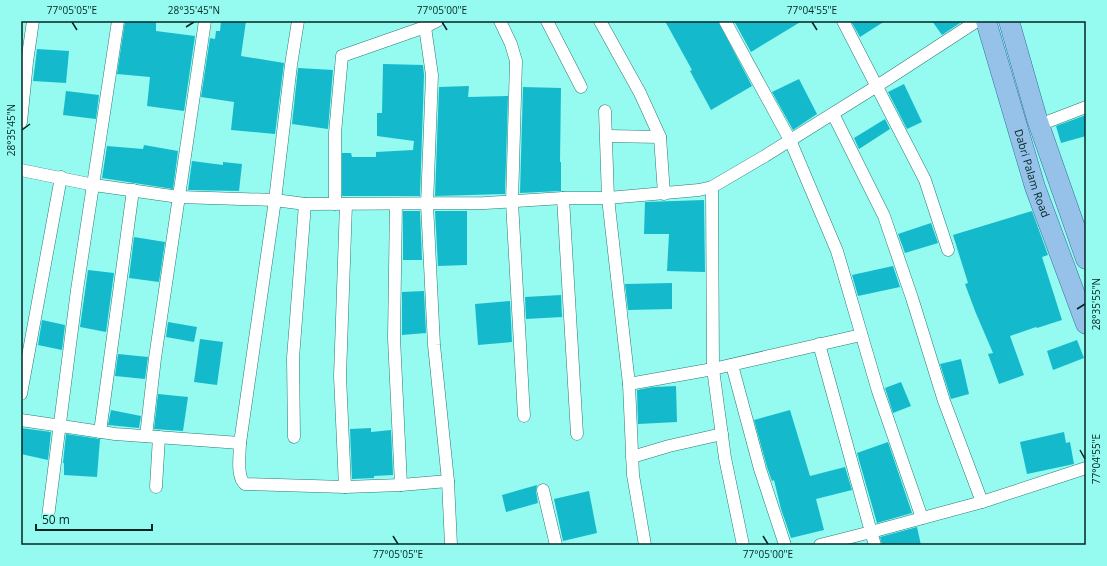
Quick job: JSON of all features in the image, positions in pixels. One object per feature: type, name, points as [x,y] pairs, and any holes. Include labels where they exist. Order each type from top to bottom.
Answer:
[{"type":"main road","name":"Dabri Palam Road","points":[[986,21],[1035,187],[1086,324]]},
{"type":"main road","name":"Dabri Palam Road","points":[[1009,21],[1039,125],[1086,259]]},
{"type":"street","points":[[21,122],[33,21]]},
{"type":"street","points":[[48,517],[77,290],[118,21]]},
{"type":"street","points":[[146,436],[155,358],[205,21]]},
{"type":"street","points":[[298,21],[290,65],[275,200],[240,443],[239,475],[241,481],[245,484],[345,487],[401,485],[448,481]]},
{"type":"street","points":[[345,487],[340,376],[341,204],[335,133],[342,56],[425,27],[437,21]]},
{"type":"street","points":[[500,21],[512,44],[516,61],[512,202],[524,416]]},
{"type":"street","points":[[547,21],[581,87]]},
{"type":"street","points":[[600,21],[640,93],[660,137],[664,194]]},
{"type":"street","points":[[724,21],[790,140],[837,251],[878,392],[922,518]]},
{"type":"street","points":[[843,21],[925,180],[948,250]]},
{"type":"street","points":[[21,170],[94,185],[179,197],[275,200],[305,204],[512,202],[563,198],[608,198],[699,190],[712,187],[833,114],[977,21]]},
{"type":"street","points":[[425,27],[432,75],[427,204],[434,345],[448,481],[451,545]]},
{"type":"street","points":[[1039,125],[1086,107]]},
{"type":"street","points":[[606,111],[608,198],[629,384],[633,475],[645,545]]},
{"type":"street","points":[[833,114],[884,216],[912,298],[944,401],[982,502]]},
{"type":"street","points":[[607,136],[660,137]]},
{"type":"street","points":[[21,394],[61,177]]},
{"type":"street","points":[[712,187],[713,369],[725,458],[743,545]]},
{"type":"street","points":[[100,432],[133,190]]},
{"type":"street","points":[[563,198],[577,434]]},
{"type":"street","points":[[294,437],[293,358],[305,204]]},
{"type":"street","points":[[396,204],[394,338],[401,485]]},
{"type":"street","points":[[629,384],[732,365],[861,334]]},
{"type":"street","points":[[819,344],[875,545]]},
{"type":"street","points":[[732,365],[760,469],[785,545]]},
{"type":"street","points":[[21,420],[100,432],[240,443]]},
{"type":"street","points":[[632,457],[669,446],[722,434]]},
{"type":"street","points":[[156,487],[159,437]]},
{"type":"street","points":[[820,545],[982,502],[1086,468]]},
{"type":"street","points":[[543,490],[556,545]]},
{"type":"building","points":[[125,21],[156,21],[156,31],[195,36],[184,111],[147,106],[150,77],[117,74]]},
{"type":"building","points":[[221,21],[246,21],[241,56],[284,63],[275,134],[231,130],[234,102],[201,97],[210,38],[215,39],[216,31],[220,31]]},
{"type":"building","points":[[665,21],[718,21],[752,86],[711,110],[690,71],[692,70]]},
{"type":"building","points":[[734,21],[802,21],[751,52]]},
{"type":"building","points":[[855,21],[885,21],[860,37],[852,23]]},
{"type":"building","points":[[932,21],[963,21],[942,35]]},
{"type":"building","points":[[37,49],[69,51],[66,83],[33,81]]},
{"type":"building","points":[[383,64],[423,65],[424,75],[420,196],[342,196],[342,153],[351,153],[352,157],[376,157],[376,152],[413,150],[414,141],[377,136],[377,113],[382,113]]},
{"type":"building","points":[[298,68],[333,70],[328,129],[292,124]]},
{"type":"building","points":[[799,79],[817,114],[793,130],[772,92]]},
{"type":"building","points":[[904,84],[922,122],[907,129],[888,92]]},
{"type":"building","points":[[469,86],[468,97],[508,96],[505,194],[435,196],[439,87]]},
{"type":"building","points":[[523,87],[561,88],[561,191],[520,193]]},
{"type":"building","points":[[66,91],[99,95],[96,119],[63,115]]},
{"type":"building","points":[[1086,115],[1086,136],[1061,143],[1056,126]]},
{"type":"building","points":[[885,119],[890,129],[859,149],[854,138]]},
{"type":"building","points":[[144,145],[178,151],[173,189],[102,178],[107,146],[143,149]]},
{"type":"building","points":[[192,161],[223,165],[223,162],[242,164],[239,191],[188,190]]},
{"type":"building","points":[[704,200],[705,272],[667,271],[669,234],[644,234],[645,202]]},
{"type":"building","points":[[403,211],[420,211],[422,260],[403,260]]},
{"type":"building","points":[[435,211],[467,211],[467,265],[438,266]]},
{"type":"building","points":[[1032,211],[1048,255],[1042,257],[1062,320],[1010,336],[1024,375],[999,384],[988,354],[993,353],[965,284],[968,283],[953,235]]},
{"type":"building","points":[[931,223],[938,243],[905,253],[898,234]]},
{"type":"building","points":[[134,237],[165,242],[159,282],[129,278]]},
{"type":"building","points":[[893,266],[900,287],[858,296],[852,275]]},
{"type":"building","points":[[88,270],[114,273],[106,332],[80,327]]},
{"type":"building","points":[[672,283],[672,309],[628,310],[625,284]]},
{"type":"building","points":[[424,291],[426,333],[402,335],[402,292]]},
{"type":"building","points":[[561,295],[562,317],[526,319],[525,297]]},
{"type":"building","points":[[510,301],[512,342],[478,345],[475,304]]},
{"type":"building","points":[[42,320],[65,325],[62,350],[38,345]]},
{"type":"building","points":[[168,322],[197,327],[194,342],[166,337]]},
{"type":"building","points":[[200,339],[223,342],[217,385],[194,382]]},
{"type":"building","points":[[1077,340],[1084,358],[1053,370],[1047,351]]},
{"type":"building","points":[[118,354],[148,357],[145,379],[115,376]]},
{"type":"building","points":[[961,359],[969,394],[951,399],[940,364]]},
{"type":"building","points":[[901,382],[911,406],[893,413],[885,388]]},
{"type":"building","points":[[676,386],[677,422],[638,424],[637,390],[653,387]]},
{"type":"building","points":[[158,394],[188,397],[183,431],[154,429]]},
{"type":"building","points":[[111,410],[141,416],[139,428],[108,425]]},
{"type":"building","points":[[790,410],[810,476],[845,467],[852,490],[816,499],[824,530],[791,538],[781,509],[774,480],[772,481],[767,467],[754,420]]},
{"type":"building","points":[[21,428],[51,432],[48,460],[21,454]]},
{"type":"building","points":[[371,428],[371,432],[391,430],[393,475],[352,479],[350,429]]},
{"type":"building","points":[[1064,432],[1066,443],[1070,442],[1074,464],[1027,474],[1020,442]]},
{"type":"building","points":[[66,434],[100,439],[97,477],[64,475],[63,463]]},
{"type":"building","points":[[888,442],[912,513],[877,523],[857,453]]},
{"type":"building","points":[[537,485],[536,491],[538,503],[506,512],[502,495]]},
{"type":"building","points":[[589,491],[597,533],[563,541],[554,499]]},
{"type":"building","points":[[917,527],[921,545],[882,545],[880,537]]}]
